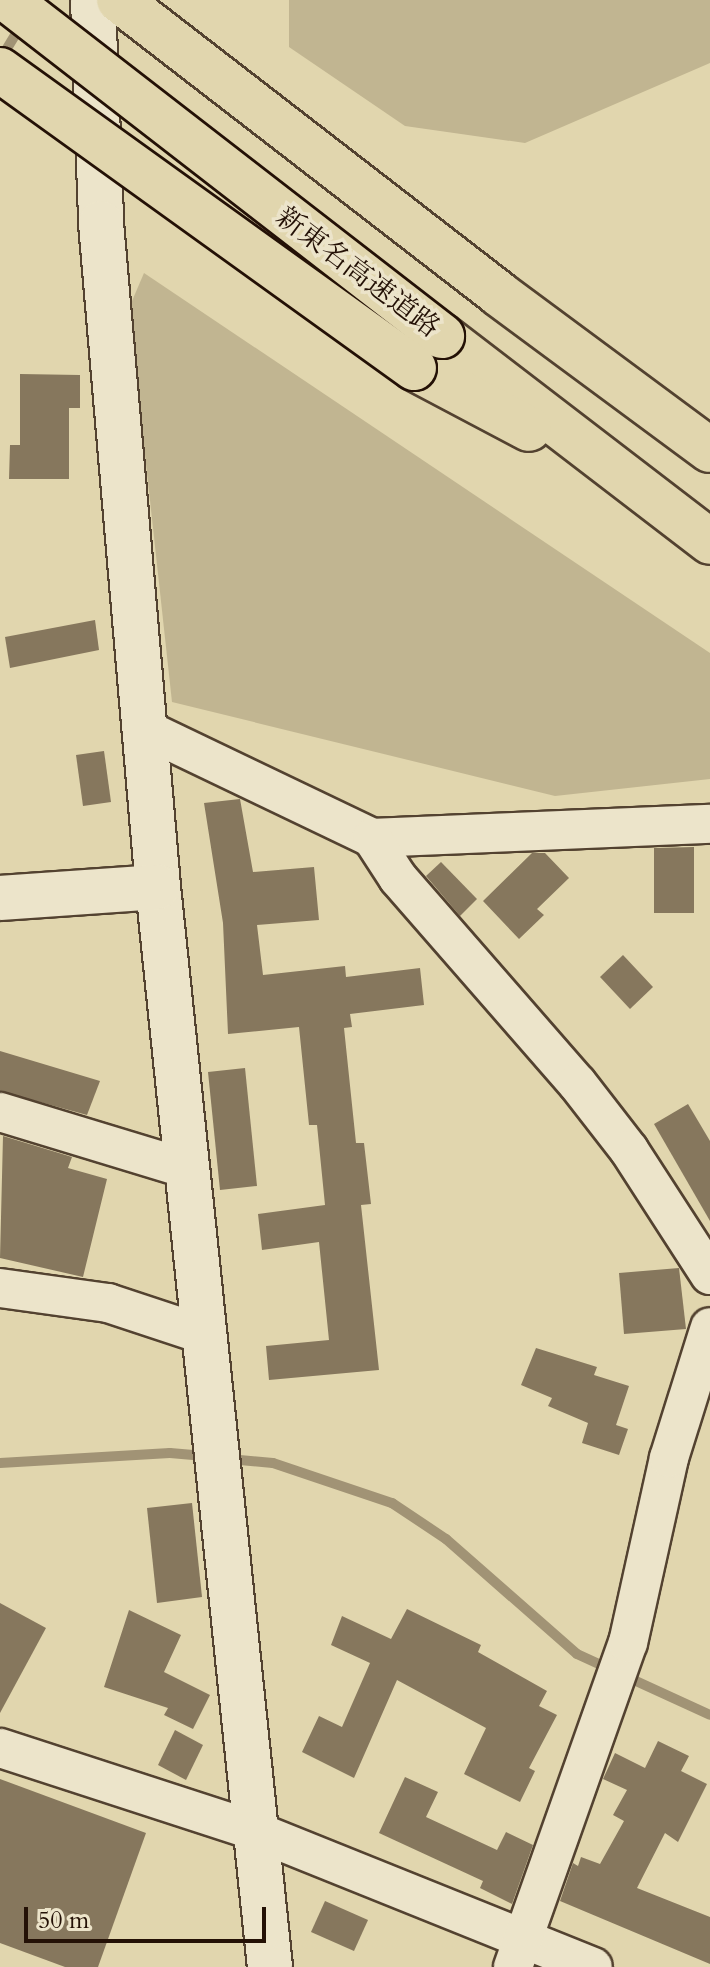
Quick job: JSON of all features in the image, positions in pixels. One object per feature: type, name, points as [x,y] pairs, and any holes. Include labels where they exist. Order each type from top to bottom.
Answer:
[{"type":"highway","name":"新東名高速道路","points":[[8,0],[710,542]]},
{"type":"highway","points":[[119,0],[499,294],[710,450]]},
{"type":"highway","points":[[0,70],[414,368],[637,486]]},
{"type":"street","points":[[93,0],[101,223],[158,887],[270,1967]]},
{"type":"street","points":[[145,729],[372,838],[710,824]]},
{"type":"street","points":[[372,838],[398,878],[577,1083],[629,1150],[710,1275]]},
{"type":"street","points":[[0,898],[158,887]]},
{"type":"street","points":[[0,1112],[188,1169]]},
{"type":"street","points":[[0,1288],[108,1303],[205,1335]]},
{"type":"street","points":[[518,1953],[628,1643],[669,1458],[710,1327]]},
{"type":"street","points":[[0,1748],[255,1831],[518,1953],[593,1967]]},
{"type":"shaded area","points":[[289,0],[710,0],[710,63],[525,143],[405,126],[289,47]]},
{"type":"shaded area","points":[[144,273],[710,653],[710,779],[555,796],[172,702],[129,308]]},
{"type":"building","points":[[20,374],[80,375],[80,408],[69,408],[69,479],[9,479],[10,445],[20,445]]},
{"type":"building","points":[[95,620],[99,650],[10,668],[5,637]]},
{"type":"building","points":[[104,751],[111,802],[83,806],[76,755]]},
{"type":"building","points":[[240,799],[253,872],[314,867],[319,920],[257,925],[263,975],[345,966],[346,977],[420,968],[424,1005],[350,1014],[352,1027],[344,1028],[356,1143],[364,1143],[371,1204],[361,1205],[379,1370],[269,1380],[266,1346],[329,1340],[319,1242],[262,1250],[258,1214],[325,1205],[317,1125],[309,1125],[299,1027],[228,1034],[223,923],[204,803]]},
{"type":"building","points":[[694,847],[694,913],[654,913],[654,848]]},
{"type":"building","points":[[532,853],[545,853],[569,878],[537,909],[544,915],[519,939],[483,901]]},
{"type":"building","points":[[441,862],[477,899],[460,916],[426,876]]},
{"type":"building","points":[[623,955],[653,987],[630,1009],[600,977]]},
{"type":"building","points":[[0,1051],[100,1081],[87,1115],[0,1091]]},
{"type":"building","points":[[245,1068],[257,1186],[220,1190],[208,1072]]},
{"type":"building","points":[[688,1104],[710,1141],[710,1221],[654,1124]]},
{"type":"building","points":[[3,1136],[72,1157],[68,1168],[107,1179],[83,1277],[0,1258]]},
{"type":"building","points":[[679,1268],[686,1329],[624,1334],[619,1273]]},
{"type":"building","points":[[536,1348],[597,1367],[594,1375],[629,1386],[616,1425],[628,1429],[619,1455],[582,1443],[588,1423],[548,1406],[552,1398],[521,1385]]},
{"type":"building","points":[[192,1503],[202,1597],[157,1603],[147,1508]]},
{"type":"building","points":[[0,1603],[46,1628],[0,1713]]},
{"type":"building","points":[[407,1609],[481,1645],[478,1652],[547,1691],[539,1706],[557,1715],[529,1768],[535,1771],[520,1802],[464,1774],[486,1728],[397,1680],[354,1778],[302,1752],[319,1716],[342,1727],[370,1663],[331,1645],[342,1616],[391,1639]]},
{"type":"building","points":[[129,1610],[181,1635],[164,1672],[210,1695],[193,1729],[164,1715],[168,1708],[104,1687]]},
{"type":"building","points":[[175,1730],[203,1745],[186,1780],[158,1765]]},
{"type":"building","points":[[658,1741],[689,1756],[681,1771],[707,1784],[678,1842],[665,1833],[637,1888],[710,1917],[710,1964],[560,1901],[573,1863],[578,1866],[581,1857],[600,1864],[624,1821],[613,1815],[627,1790],[603,1779],[615,1753],[645,1768]]},
{"type":"building","points":[[405,1777],[438,1792],[426,1817],[497,1850],[506,1832],[533,1845],[512,1904],[480,1888],[483,1881],[379,1833]]},
{"type":"building","points":[[0,1779],[146,1833],[98,1967],[65,1967],[0,1943]]},
{"type":"building","points":[[325,1901],[368,1920],[354,1951],[311,1932]]},
{"type":"waterway","points":[[0,60],[23,22]]},
{"type":"waterway","points":[[0,1463],[170,1453],[205,1456]]},
{"type":"waterway","points":[[229,1459],[273,1463],[392,1503],[446,1539],[577,1654],[710,1715]]}]
